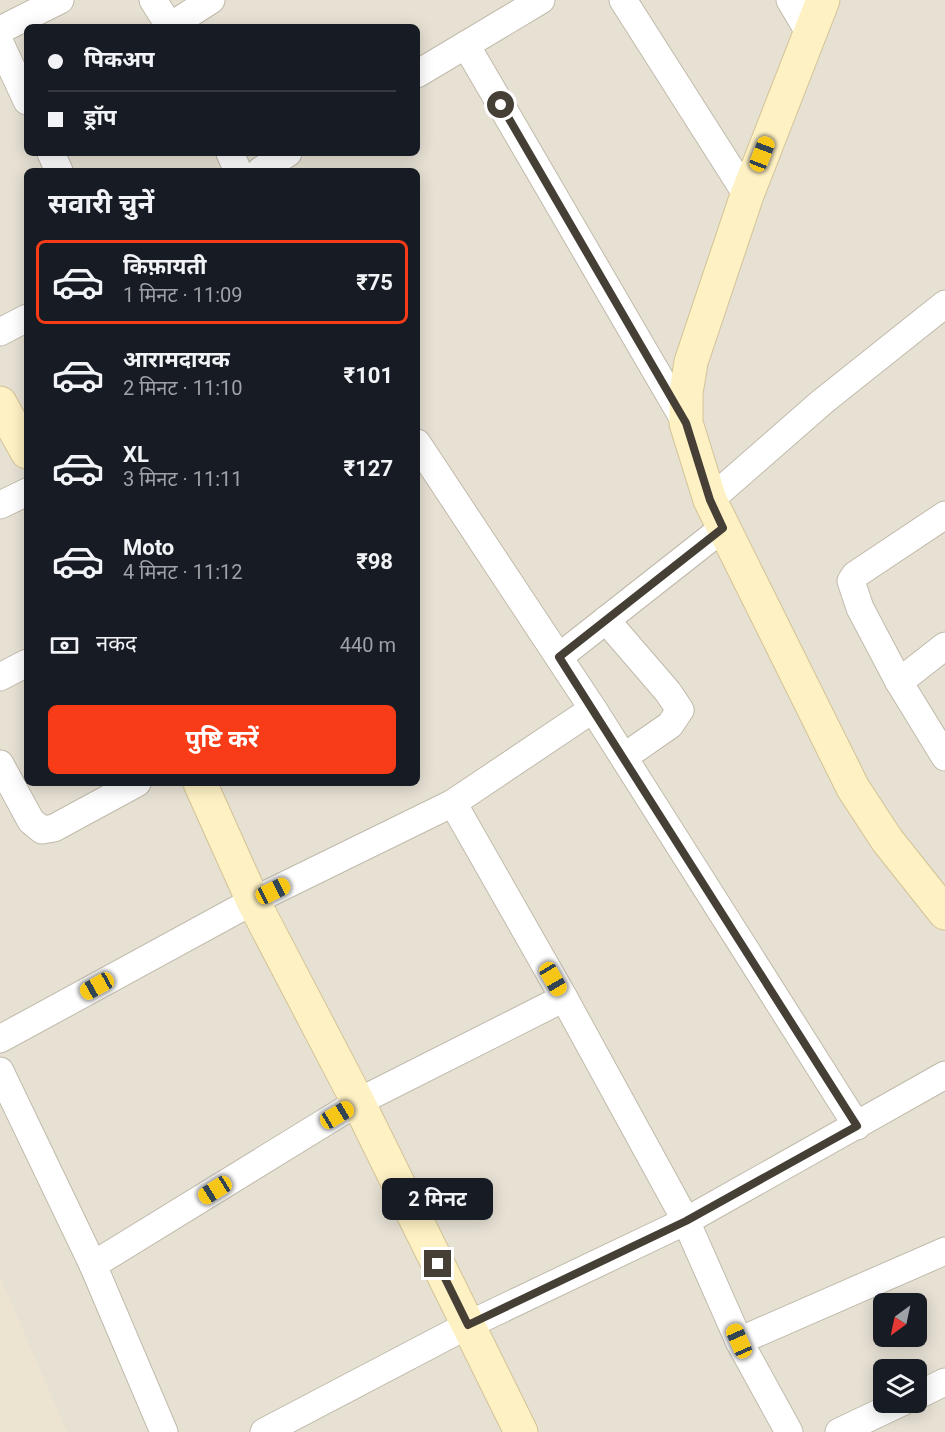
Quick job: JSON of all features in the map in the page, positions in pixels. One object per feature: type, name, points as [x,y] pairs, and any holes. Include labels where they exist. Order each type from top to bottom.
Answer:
[{"type":"street","points":[[0,30],[60,0]]},
{"type":"street","points":[[153,0],[168,24]]},
{"type":"street","points":[[175,24],[212,0]]},
{"type":"street","points":[[420,72],[541,0]]},
{"type":"street","points":[[623,0],[747,195]]},
{"type":"street","points":[[790,0],[809,32]]},
{"type":"street","points":[[686,423],[686,393],[691,362],[747,195],[823,0]]},
{"type":"street","points":[[0,44],[24,96]]},
{"type":"street","points":[[466,45],[686,423],[716,514],[858,795],[887,840],[945,913]]},
{"type":"street","points":[[265,168],[283,156]]},
{"type":"street","points":[[559,657],[606,620],[716,514],[822,402],[945,304]]},
{"type":"street","points":[[0,332],[24,320]]},
{"type":"street","points":[[0,403],[24,447]]},
{"type":"street","points":[[420,448],[624,757],[857,1126]]},
{"type":"street","points":[[0,505],[24,493]]},
{"type":"street","points":[[945,515],[855,575],[851,581],[860,608],[899,682],[945,757]]},
{"type":"street","points":[[606,620],[668,692],[680,710],[670,725],[624,757]]},
{"type":"street","points":[[899,682],[945,646]]},
{"type":"street","points":[[0,677],[24,665]]},
{"type":"street","points":[[0,1039],[253,901],[453,803],[593,709]]},
{"type":"street","points":[[0,764],[32,821],[42,830],[54,828],[131,786]]},
{"type":"street","points":[[201,786],[253,901],[358,1102],[521,1432]]},
{"type":"street","points":[[453,803],[564,998],[686,1221],[739,1341],[789,1432]]},
{"type":"street","points":[[93,1265],[358,1102],[564,998]]},
{"type":"street","points":[[0,1071],[93,1265],[164,1432]]},
{"type":"street","points":[[264,1432],[468,1325],[686,1221],[857,1126],[940,1088]]},
{"type":"street","points":[[739,1341],[945,1251]]},
{"type":"street","points":[[927,1391],[945,1382]]},
{"type":"street","points":[[839,1432],[879,1413]]},
{"type":"shaded area","points":[[0,0],[945,0],[945,1432],[0,1432]]},
{"type":"shaded area","points":[[0,1277],[67,1432],[0,1432]]},
{"type":"route","points":[[438,1264],[468,1325],[686,1221],[857,1126],[559,657],[723,528],[710,500],[686,423],[501,105]]}]
